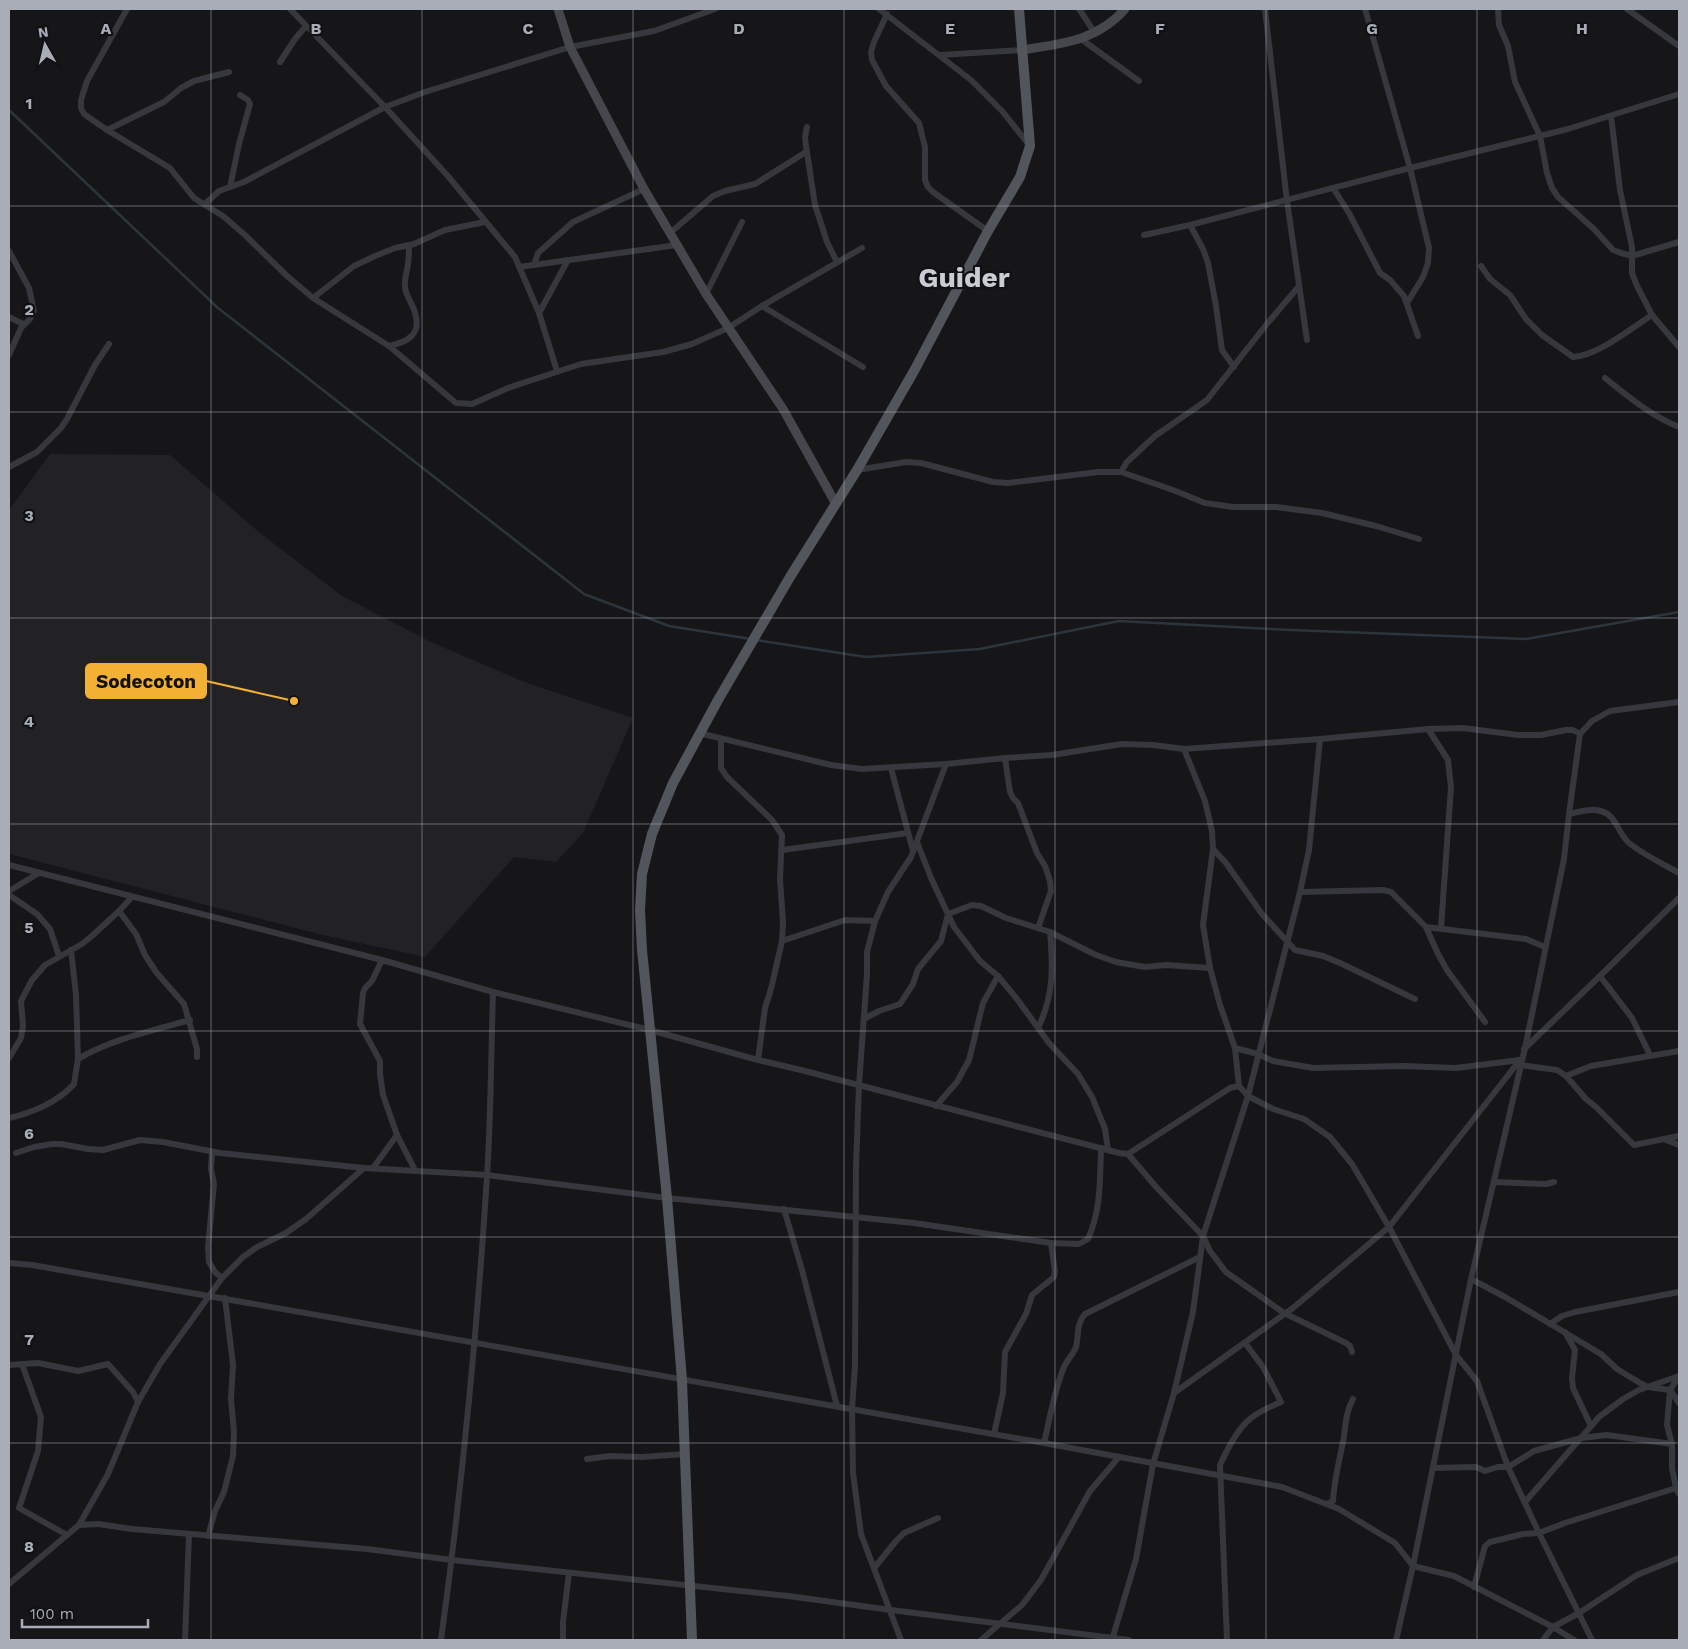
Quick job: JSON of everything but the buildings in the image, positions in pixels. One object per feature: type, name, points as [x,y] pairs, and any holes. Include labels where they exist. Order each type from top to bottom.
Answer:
[{"type":"main road","points":[[692,1640],[682,1380],[667,1198],[640,920],[642,874],[652,834],[673,783],[699,734],[790,577],[857,470],[914,371],[988,230],[1020,177],[1030,146],[1019,9]]},
{"type":"street","points":[[127,9],[87,81],[81,100],[81,108],[84,114],[106,130],[170,168],[194,198],[223,216],[313,298],[389,346],[456,403],[472,404],[500,391],[581,364],[663,352],[692,344],[728,328],[862,248]]},
{"type":"street","points":[[558,9],[570,47],[644,189],[706,294],[783,409],[836,504]]},
{"type":"street","points":[[205,204],[219,192],[244,182],[385,107],[425,92],[570,47],[654,31],[715,9]]},
{"type":"street","points":[[879,9],[971,80],[1002,112],[1030,146]]},
{"type":"street","points":[[1079,9],[1095,34]]},
{"type":"street","points":[[940,55],[1021,50],[1081,39],[1095,34],[1111,24],[1125,9]]},
{"type":"street","points":[[1265,9],[1287,201],[1307,340]]},
{"type":"street","points":[[1365,9],[1410,168],[1429,248],[1428,263],[1423,277],[1407,303]]},
{"type":"street","points":[[1498,9],[1499,25],[1508,46],[1515,82],[1540,136],[1547,173],[1552,188],[1558,197],[1580,216],[1613,250],[1632,256],[1679,242]]},
{"type":"street","points":[[1627,9],[1679,46]]},
{"type":"street","points":[[293,10],[447,175],[515,257],[539,313],[557,371]]},
{"type":"street","points":[[887,14],[874,42],[871,56],[886,86],[920,123],[926,147],[925,180],[928,187],[988,230]]},
{"type":"street","points":[[280,62],[294,39],[306,26]]},
{"type":"street","points":[[1081,39],[1139,81]]},
{"type":"street","points":[[106,130],[164,102],[194,80],[229,72]]},
{"type":"street","points":[[1144,235],[1287,201],[1568,129],[1679,94]]},
{"type":"street","points":[[230,187],[250,104],[248,100],[240,95]]},
{"type":"street","points":[[1611,116],[1619,182],[1632,247],[1632,273],[1652,315],[1679,346]]},
{"type":"street","points":[[806,127],[806,152],[815,205],[837,262]]},
{"type":"street","points":[[670,233],[713,196],[724,191],[755,184],[806,152]]},
{"type":"street","points":[[1333,188],[1349,213],[1380,273],[1390,280],[1407,303],[1418,336]]},
{"type":"street","points":[[534,265],[538,253],[573,222],[644,189]]},
{"type":"street","points":[[313,298],[354,266],[395,248],[409,245],[445,230],[485,222]]},
{"type":"street","points":[[706,294],[742,222]]},
{"type":"street","points":[[1190,225],[1208,263],[1222,350],[1234,367]]},
{"type":"street","points":[[389,346],[403,343],[413,335],[416,329],[416,313],[405,289],[409,245]]},
{"type":"street","points":[[519,267],[677,245]]},
{"type":"street","points":[[9,250],[29,288],[33,305],[32,315],[24,324],[9,355]]},
{"type":"street","points":[[539,313],[568,260]]},
{"type":"street","points":[[1481,266],[1490,279],[1510,295],[1526,320],[1542,335],[1573,357],[1595,350],[1614,340],[1652,315]]},
{"type":"street","points":[[1121,472],[1128,462],[1155,436],[1207,400],[1299,286]]},
{"type":"street","points":[[762,306],[863,368]]},
{"type":"street","points":[[9,317],[24,324]]},
{"type":"street","points":[[9,468],[37,452],[61,428],[95,365],[110,344]]},
{"type":"street","points":[[1606,378],[1650,414],[1664,422],[1679,427]]},
{"type":"street","points":[[857,470],[906,462],[921,463],[993,482],[1008,483],[1098,472],[1121,472],[1205,503],[1232,507],[1276,507],[1322,513],[1419,539]]},
{"type":"street","points":[[1396,1640],[1414,1566],[1471,1279],[1520,1062],[1525,1048],[1564,859],[1580,734],[1592,721],[1610,711],[1679,702]]},
{"type":"street","points":[[699,734],[831,765],[862,769],[1052,755],[1122,744],[1184,749],[1428,729],[1463,728],[1518,736],[1542,735],[1566,730],[1573,730],[1580,734]]},
{"type":"street","points":[[1428,729],[1448,760],[1452,788],[1441,928]]},
{"type":"street","points":[[1113,1639],[1136,1559],[1153,1464],[1174,1393],[1193,1312],[1203,1236],[1248,1096],[1310,850],[1320,739]]},
{"type":"street","points":[[721,740],[720,768],[772,820],[782,835],[780,879],[783,922],[782,942],[765,1008],[758,1060]]},
{"type":"street","points":[[1184,749],[1205,801],[1212,831],[1213,849],[1204,925],[1210,968],[1235,1048],[1239,1086],[1248,1096],[1273,1108],[1304,1119],[1330,1137],[1352,1164],[1389,1227],[1456,1355],[1477,1381],[1508,1467],[1538,1533],[1592,1640]]},
{"type":"street","points":[[1005,758],[1010,792],[1018,803],[1050,881],[1051,891],[1038,928]]},
{"type":"street","points":[[901,1640],[861,1534],[854,1489],[852,1409],[855,1366],[855,1217],[859,1085],[866,959],[875,921],[888,892],[911,857],[946,764]]},
{"type":"street","points":[[891,768],[913,851]]},
{"type":"street","points":[[1569,814],[1596,809],[1604,812],[1613,818],[1627,842],[1679,873]]},
{"type":"street","points":[[782,850],[908,833]]},
{"type":"street","points":[[16,1154],[34,1147],[52,1144],[103,1150],[140,1140],[163,1142],[212,1152],[364,1168],[487,1175],[667,1198],[914,1223],[1051,1243],[1079,1244],[1088,1239],[1093,1230],[1100,1193],[1105,1128],[1092,1097],[1078,1074],[1049,1043],[1017,999],[998,976],[980,961],[954,927],[931,878],[917,842]]},
{"type":"street","points":[[1213,849],[1226,862],[1262,914],[1295,950],[1323,956],[1416,999]]},
{"type":"street","points":[[9,865],[382,960],[493,992],[650,1030],[758,1060],[1128,1154],[1157,1188],[1203,1236],[1210,1251],[1226,1272],[1284,1313],[1346,1343],[1350,1346],[1352,1352]]},
{"type":"street","points":[[9,891],[39,873]]},
{"type":"street","points":[[1300,892],[1383,890],[1391,892],[1426,927],[1447,970],[1485,1022]]},
{"type":"street","points":[[9,895],[37,914],[50,929],[59,956]]},
{"type":"street","points":[[9,1058],[23,1032],[21,1001],[23,994],[40,970],[59,956],[82,944],[132,897]]},
{"type":"street","points":[[1525,1048],[1679,898]]},
{"type":"street","points":[[948,914],[975,905],[1050,932],[1096,955],[1116,962],[1145,967],[1166,964],[1210,968]]},
{"type":"street","points":[[119,911],[136,934],[145,955],[156,972],[184,1004],[190,1020],[197,1057]]},
{"type":"street","points":[[864,1019],[879,1011],[900,1004],[913,984],[918,969],[941,941],[948,914]]},
{"type":"street","points":[[782,942],[845,920],[875,921]]},
{"type":"street","points":[[1426,927],[1526,939],[1545,947]]},
{"type":"street","points":[[1038,1028],[1044,1014],[1053,970],[1050,932]]},
{"type":"street","points":[[9,1118],[31,1112],[69,1090],[74,1084],[78,1059],[76,995],[71,950]]},
{"type":"street","points":[[382,960],[372,981],[363,993],[360,1024],[380,1061],[383,1095],[397,1135],[415,1170]]},
{"type":"street","points":[[936,1106],[957,1082],[969,1060],[983,1003],[998,976]]},
{"type":"street","points":[[1600,976],[1632,1018],[1650,1054]]},
{"type":"street","points":[[441,1640],[452,1560],[474,1344],[487,1175],[493,992]]},
{"type":"street","points":[[78,1059],[98,1048],[148,1031],[190,1020]]},
{"type":"street","points":[[1235,1048],[1258,1054],[1273,1061],[1313,1068],[1404,1066],[1456,1068],[1520,1062],[1557,1070],[1566,1076],[1586,1099],[1634,1145],[1679,1136]]},
{"type":"street","points":[[1566,1076],[1591,1066],[1650,1054],[1679,1051]]},
{"type":"street","points":[[1174,1393],[1293,1308],[1389,1227],[1520,1062]]},
{"type":"street","points":[[1128,1154],[1230,1088],[1239,1086]]},
{"type":"street","points":[[373,1168],[397,1135]]},
{"type":"street","points":[[1664,1140],[1679,1145]]},
{"type":"street","points":[[212,1152],[211,1168],[214,1184],[208,1247],[209,1262],[215,1272],[222,1278]]},
{"type":"street","points":[[9,1584],[79,1524],[108,1474],[138,1402],[160,1364],[222,1278],[243,1257],[286,1233],[306,1219],[364,1168]]},
{"type":"street","points":[[1494,1182],[1546,1184],[1554,1182]]},
{"type":"street","points":[[784,1209],[802,1270],[837,1406]]},
{"type":"street","points":[[994,1434],[1004,1393],[1005,1352],[1026,1314],[1032,1295],[1054,1277],[1051,1243]]},
{"type":"street","points":[[1044,1443],[1064,1367],[1076,1347],[1080,1319],[1085,1314],[1200,1257]]},
{"type":"street","points":[[9,1263],[32,1265],[210,1295],[474,1344],[837,1406],[1282,1487],[1339,1509],[1395,1543],[1414,1566],[1454,1576],[1553,1627],[1574,1640]]},
{"type":"street","points":[[1471,1279],[1602,1354],[1617,1369],[1648,1387],[1670,1390],[1679,1403]]},
{"type":"street","points":[[1550,1324],[1562,1316],[1575,1312],[1679,1292]]},
{"type":"street","points":[[208,1536],[215,1511],[226,1486],[233,1456],[234,1432],[231,1398],[233,1365],[225,1298]]},
{"type":"street","points":[[1564,1331],[1575,1350],[1572,1378],[1573,1388],[1591,1426]]},
{"type":"street","points":[[1227,1640],[1220,1465],[1225,1453],[1248,1420],[1281,1402],[1263,1367],[1245,1342]]},
{"type":"street","points":[[9,1365],[38,1363],[78,1370],[108,1364],[133,1392],[138,1402]]},
{"type":"street","points":[[22,1364],[41,1417],[38,1451],[19,1508],[67,1535]]},
{"type":"street","points":[[1524,1502],[1599,1417],[1639,1390],[1679,1375]]},
{"type":"street","points":[[1474,1587],[1485,1546],[1490,1542],[1523,1534],[1538,1533],[1565,1523],[1677,1491],[1672,1468],[1672,1444],[1667,1424],[1670,1390],[1679,1375]]},
{"type":"street","points":[[1328,1504],[1333,1501],[1338,1460],[1348,1409],[1353,1399]]},
{"type":"street","points":[[1433,1468],[1476,1467],[1485,1471],[1498,1467],[1508,1467],[1534,1451],[1581,1438],[1607,1435],[1672,1444]]},
{"type":"street","points":[[587,1459],[610,1456],[642,1457],[685,1454]]},
{"type":"street","points":[[981,1640],[1022,1605],[1041,1580],[1090,1491],[1119,1457]]},
{"type":"street","points":[[875,1567],[904,1533],[938,1518]]},
{"type":"street","points":[[79,1524],[98,1524],[132,1529],[367,1549],[452,1560],[788,1596],[1129,1640]]},
{"type":"street","points":[[184,1640],[189,1534]]},
{"type":"street","points":[[1543,1640],[1553,1627],[1579,1613],[1637,1575],[1679,1558]]},
{"type":"street","points":[[563,1640],[563,1622],[569,1573]]},
{"type":"shaded area","points":[[50,454],[170,455],[260,533],[342,596],[433,643],[527,683],[633,718],[583,833],[556,862],[514,857],[425,957],[323,935],[9,854],[9,510]]},
{"type":"waterway","points":[[9,110],[218,308],[584,594],[669,626],[751,639]]},
{"type":"waterway","points":[[756,640],[866,657],[980,649],[1119,621],[1526,639],[1679,612]]},
{"type":"place","name":"Sodecoton","points":[[294,701]]},
{"type":"district","name":"Guider","points":[[964,277]]}]
